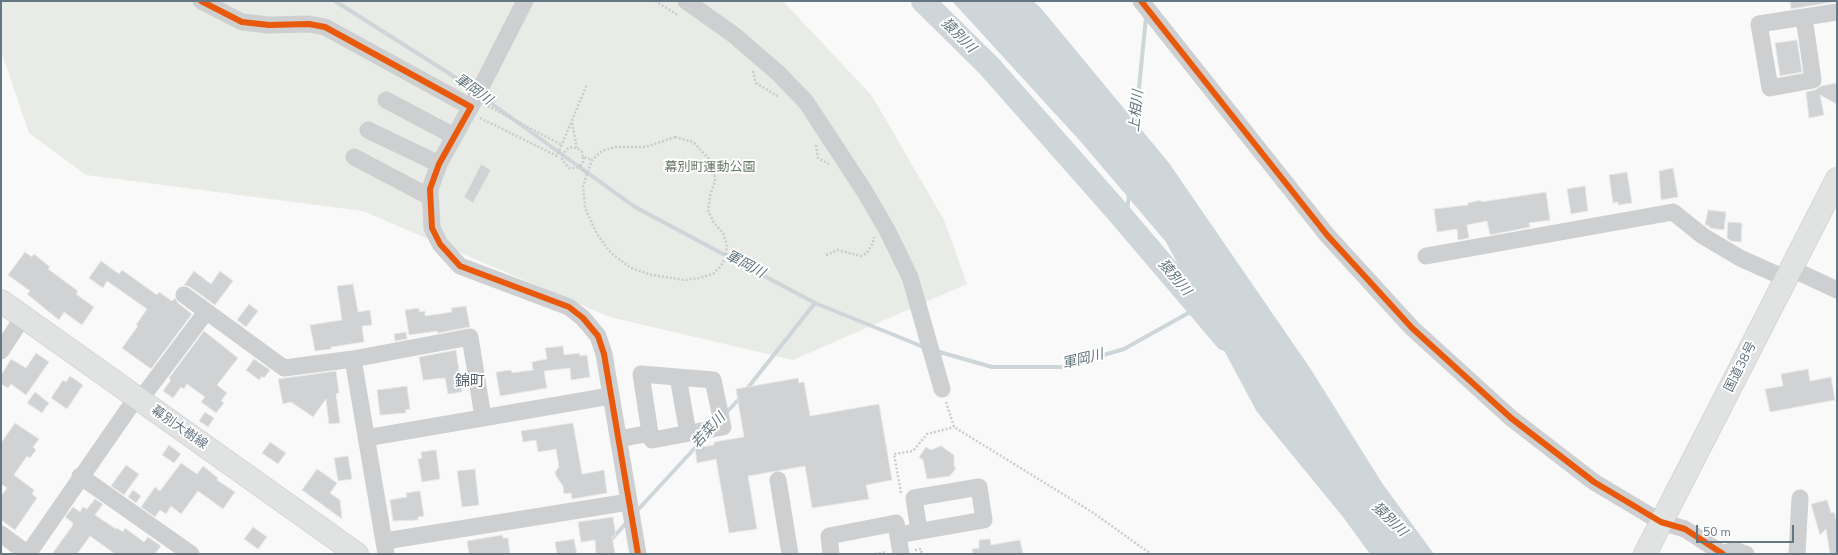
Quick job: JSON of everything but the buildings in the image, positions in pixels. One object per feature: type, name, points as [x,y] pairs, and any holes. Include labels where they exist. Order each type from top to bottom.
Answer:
[{"type":"main road","name":"国道38号","points":[[1653,539],[1837,179]]},
{"type":"main road","name":"幕別大樹線","points":[[1,301],[357,554]]},
{"type":"street","points":[[201,1],[242,22],[269,25],[309,24],[325,27],[472,106]]},
{"type":"street","points":[[526,1],[472,106],[439,164],[430,189],[432,228],[440,244],[460,266],[569,307],[582,318],[598,336],[604,354],[638,554]]},
{"type":"street","points":[[1141,1],[1327,234],[1412,328],[1511,418],[1594,482],[1653,539],[1685,529],[1722,554],[1734,550],[1746,554]]},
{"type":"street","points":[[684,9],[734,35],[778,73],[806,102],[888,230],[910,277],[942,389]]},
{"type":"street","points":[[1804,17],[1813,80],[1770,88],[1759,24],[1804,17],[1837,12]]},
{"type":"street","points":[[386,100],[454,136]]},
{"type":"street","points":[[368,130],[439,164]]},
{"type":"street","points":[[354,157],[430,197]]},
{"type":"street","points":[[1426,256],[1673,212],[1703,236],[1734,255],[1837,290]]},
{"type":"street","points":[[184,295],[284,368],[353,359],[470,338],[483,417]]},
{"type":"street","points":[[1,534],[28,554],[80,476],[206,312]]},
{"type":"street","points":[[1,352],[23,317]]},
{"type":"street","points":[[353,359],[385,548],[629,502]]},
{"type":"street","points":[[641,374],[713,380],[722,427],[652,440],[650,433],[641,374]]},
{"type":"street","points":[[678,377],[688,433]]},
{"type":"street","points":[[366,438],[610,396]]},
{"type":"street","points":[[619,439],[650,433]]},
{"type":"street","points":[[80,476],[191,554]]},
{"type":"street","points":[[778,480],[790,554]]},
{"type":"street","points":[[1797,554],[1800,498]]},
{"type":"street","points":[[832,554],[829,536],[896,524],[901,554]]},
{"type":"street","points":[[898,535],[919,531]]},
{"type":"path","points":[[655,1],[684,9]]},
{"type":"path","points":[[753,67],[756,83],[784,100]]},
{"type":"path","points":[[472,106],[557,156],[587,84]]},
{"type":"path","points":[[472,106],[562,145]]},
{"type":"path","points":[[572,123],[577,148]]},
{"type":"path","points":[[676,137],[693,142],[714,164],[715,181],[710,196],[708,210],[714,223],[723,233],[727,245],[725,258],[721,266],[712,274],[685,280],[652,275],[631,268],[611,253],[597,234],[586,208],[583,186],[592,160],[602,151],[616,147],[646,147],[676,137]]},
{"type":"path","points":[[814,139],[818,158],[831,165]]},
{"type":"path","points":[[572,147],[577,148],[582,152],[584,157],[583,162],[579,166],[569,168],[562,159],[563,154],[567,149],[572,147]]},
{"type":"path","points":[[559,151],[563,154]]},
{"type":"path","points":[[584,157],[592,160]]},
{"type":"path","points":[[579,166],[588,174]]},
{"type":"path","points":[[826,255],[838,250],[861,256],[868,253],[873,243],[874,231]]},
{"type":"path","points":[[942,389],[954,427],[1092,512],[1151,554]]},
{"type":"green space","name":"幕別町運動公園","points":[[1,1],[783,1],[872,96],[944,220],[967,284],[793,360],[610,317],[363,211],[86,175],[29,133],[1,51]]},
{"type":"water","points":[[952,1],[1033,1],[1040,7],[1169,163],[1310,368],[1382,483],[1434,554],[1370,554],[1343,517],[1257,412],[1166,242],[1081,142]]},
{"type":"waterway","name":"軍岡川","points":[[335,1],[450,74],[474,91]]},
{"type":"waterway","name":"猿別川","points":[[923,1],[989,66],[1117,211],[1226,339]]},
{"type":"waterway","name":"上相川","points":[[1135,128],[1146,17]]},
{"type":"waterway","name":"軍岡川","points":[[481,96],[635,207],[815,303],[926,348]]},
{"type":"waterway","name":"上相川","points":[[1126,221],[1129,194]]},
{"type":"waterway","name":"若菜川","points":[[746,390],[815,303]]},
{"type":"waterway","name":"軍岡川","points":[[936,351],[992,367],[1063,367],[1124,349],[1199,307]]},
{"type":"waterway","name":"若菜川","points":[[725,414],[741,397]]},
{"type":"waterway","name":"若菜川","points":[[635,513],[705,437]]},
{"type":"waterway","name":"若菜川","points":[[610,541],[628,521]]},
{"type":"cycle path","points":[[201,1],[242,22],[269,25],[309,24],[325,27],[471,107],[439,164],[430,189],[432,228],[440,244],[460,266],[569,307],[583,318],[598,336],[604,354],[638,554]]},
{"type":"cycle path","points":[[1141,1],[1327,235],[1412,328],[1511,418],[1594,482],[1661,522],[1685,529],[1723,554]]},
{"type":"district","name":"錦町","points":[[470,382]]}]
